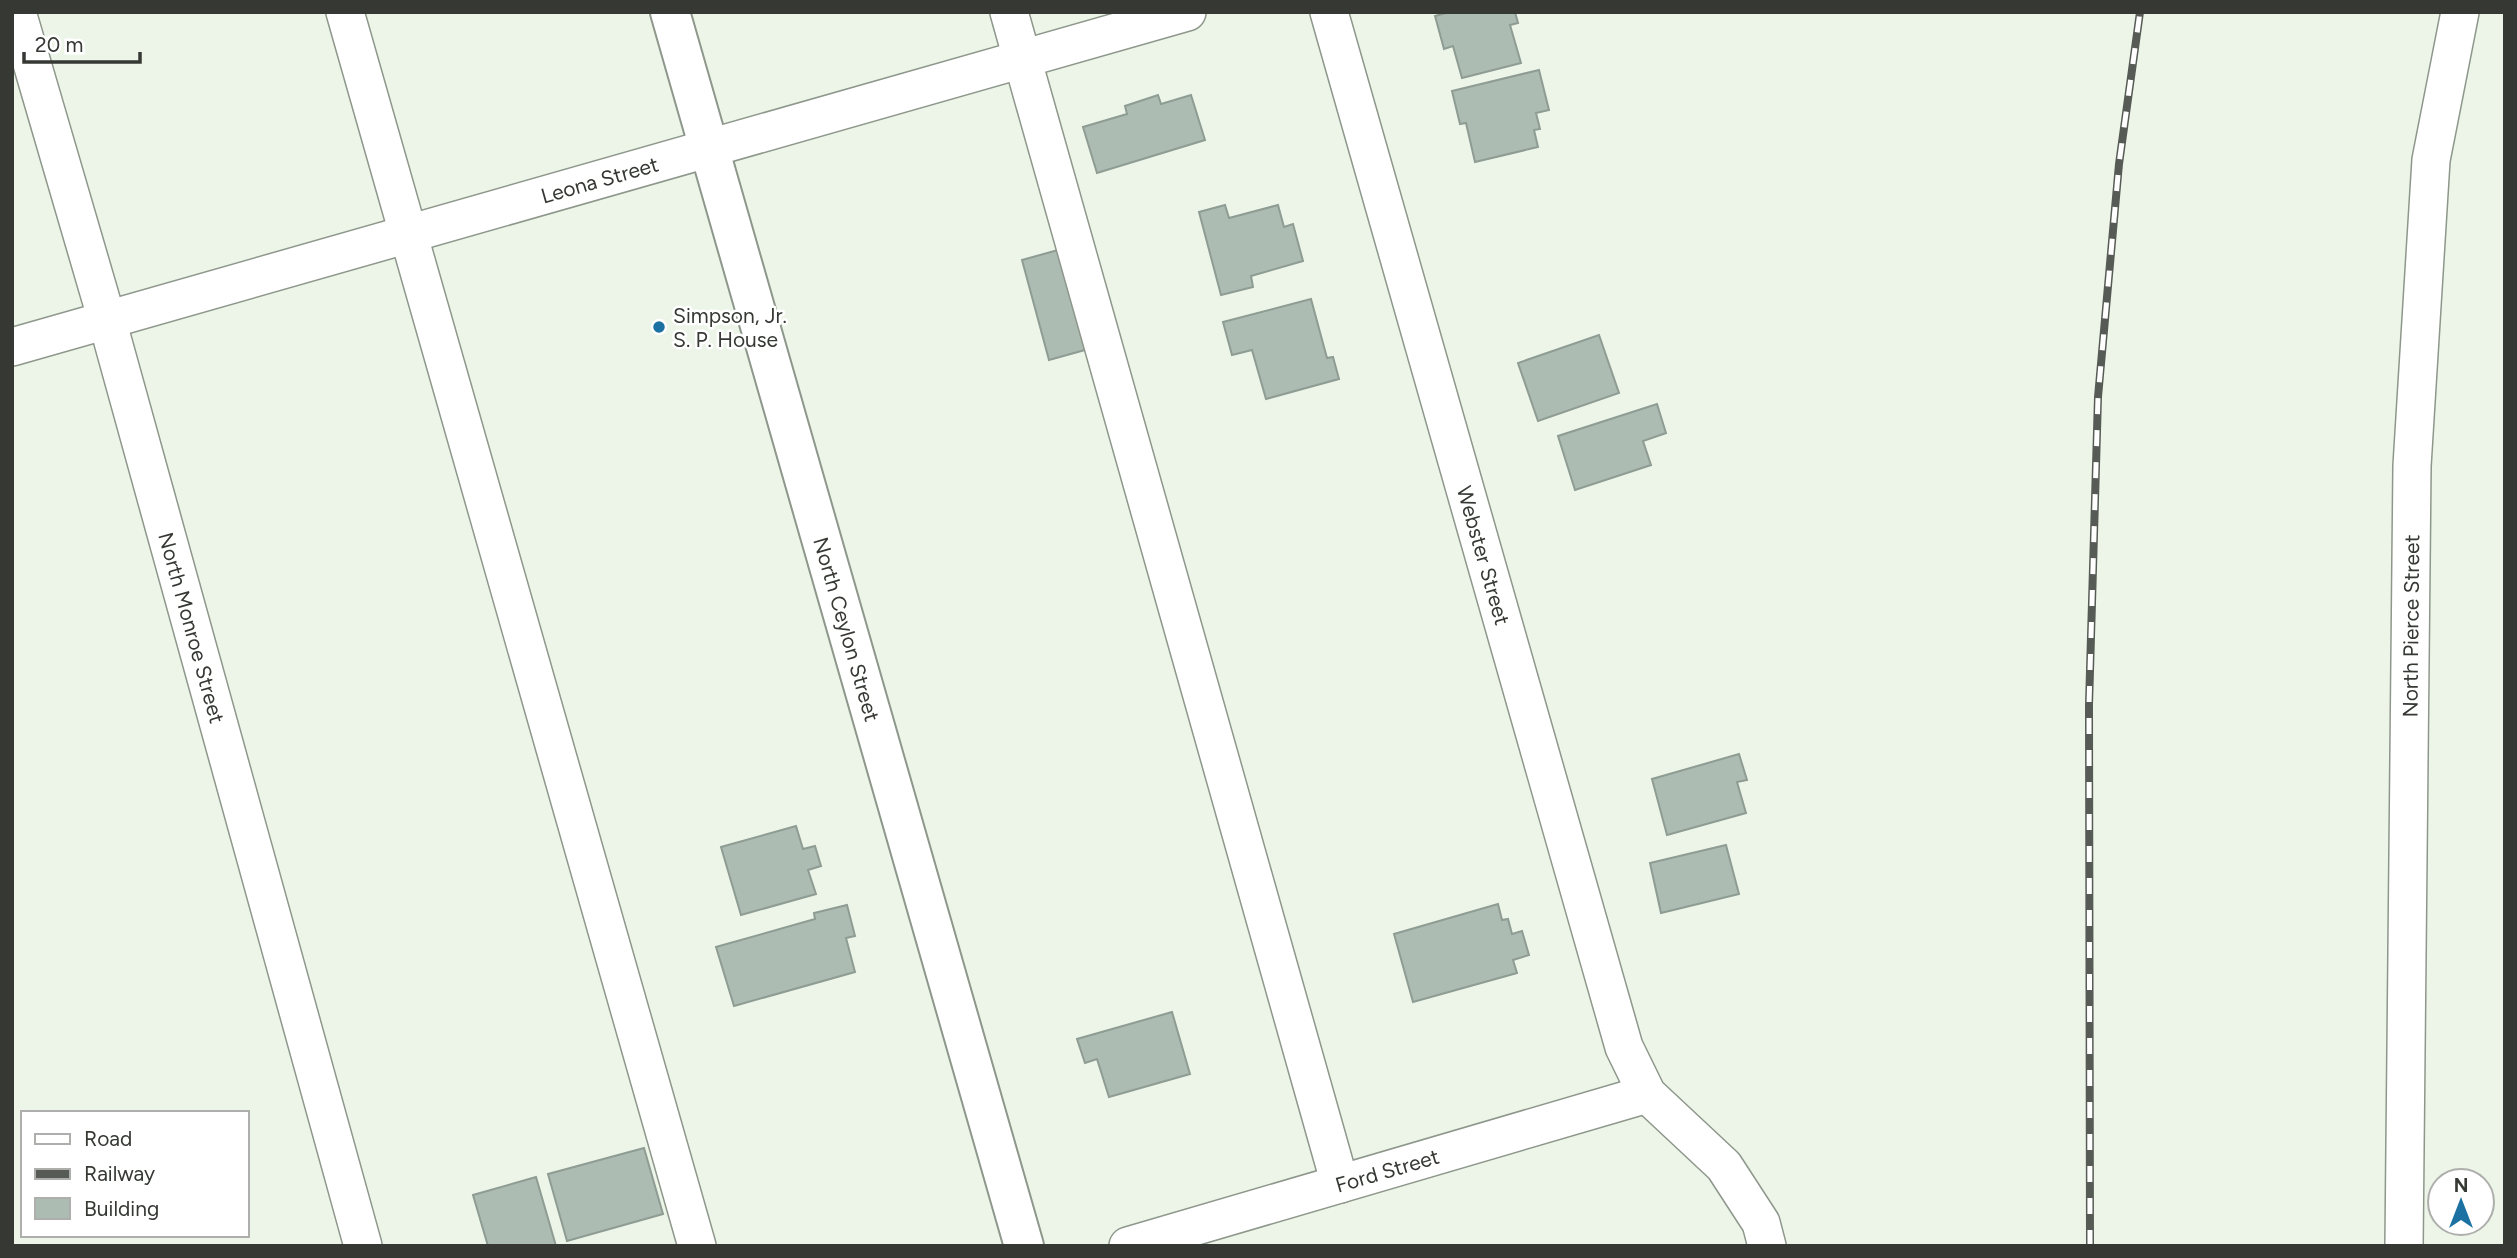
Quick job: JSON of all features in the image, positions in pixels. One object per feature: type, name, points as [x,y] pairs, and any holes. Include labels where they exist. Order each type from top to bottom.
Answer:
[{"type":"main road","name":"North Ceylon Street","points":[[670,12],[1024,1246]]},
{"type":"street","name":"North Monroe Street","points":[[17,12],[107,320],[363,1246]]},
{"type":"street","points":[[345,12],[697,1246]]},
{"type":"street","points":[[1009,12],[1340,1184]]},
{"type":"street","name":"Leona Street","points":[[12,347],[1187,12]]},
{"type":"street","name":"Webster Street","points":[[1329,12],[1624,1047],[1647,1094]]},
{"type":"street","name":"North Pierce Street","points":[[2404,1246],[2412,466],[2431,160],[2460,12]]},
{"type":"street","points":[[1647,1094],[1724,1166],[1761,1223],[1767,1246]]},
{"type":"street","name":"Ford Street","points":[[1128,1246],[1647,1094]]},
{"type":"building","points":[[1450,12],[1515,12],[1518,23],[1510,25],[1521,63],[1462,78],[1453,46],[1444,49],[1435,16]]},
{"type":"building","points":[[1539,70],[1549,110],[1536,113],[1540,129],[1534,130],[1538,147],[1475,162],[1466,123],[1460,124],[1452,91]]},
{"type":"building","points":[[1158,95],[1161,104],[1191,95],[1205,140],[1097,173],[1083,127],[1127,114],[1125,106]]},
{"type":"building","points":[[1225,205],[1229,218],[1278,205],[1284,227],[1293,224],[1303,261],[1251,276],[1253,287],[1221,295],[1199,212]]},
{"type":"building","points":[[1058,250],[1085,350],[1049,360],[1022,260]]},
{"type":"building","points":[[1311,299],[1327,358],[1333,357],[1339,379],[1266,399],[1252,350],[1232,355],[1223,322]]},
{"type":"building","points":[[1599,335],[1619,393],[1538,421],[1518,363]]},
{"type":"building","points":[[1657,404],[1666,433],[1643,441],[1651,465],[1575,490],[1558,436]]},
{"type":"building","points":[[1739,754],[1747,780],[1737,782],[1746,813],[1667,835],[1652,779]]},
{"type":"building","points":[[796,826],[803,849],[815,846],[821,866],[808,870],[816,894],[741,915],[721,847]]},
{"type":"building","points":[[1726,845],[1739,894],[1661,913],[1650,863]]},
{"type":"building","points":[[1498,904],[1502,920],[1508,919],[1512,934],[1522,931],[1529,955],[1513,960],[1517,973],[1413,1002],[1394,934]]},
{"type":"building","points":[[847,905],[855,936],[846,938],[855,972],[734,1006],[716,947],[815,919],[814,913]]},
{"type":"building","points":[[1172,1012],[1190,1074],[1109,1097],[1097,1059],[1085,1063],[1077,1039]]},
{"type":"building","points":[[644,1148],[663,1214],[567,1241],[548,1174]]},
{"type":"building","points":[[536,1177],[556,1246],[488,1246],[473,1195]]},
{"type":"railway","points":[[2090,1246],[2089,705],[2098,397],[2119,164],[2140,12]]},
{"type":"place","name":"Simpson, Jr. S. P. House","points":[[659,327]]}]
